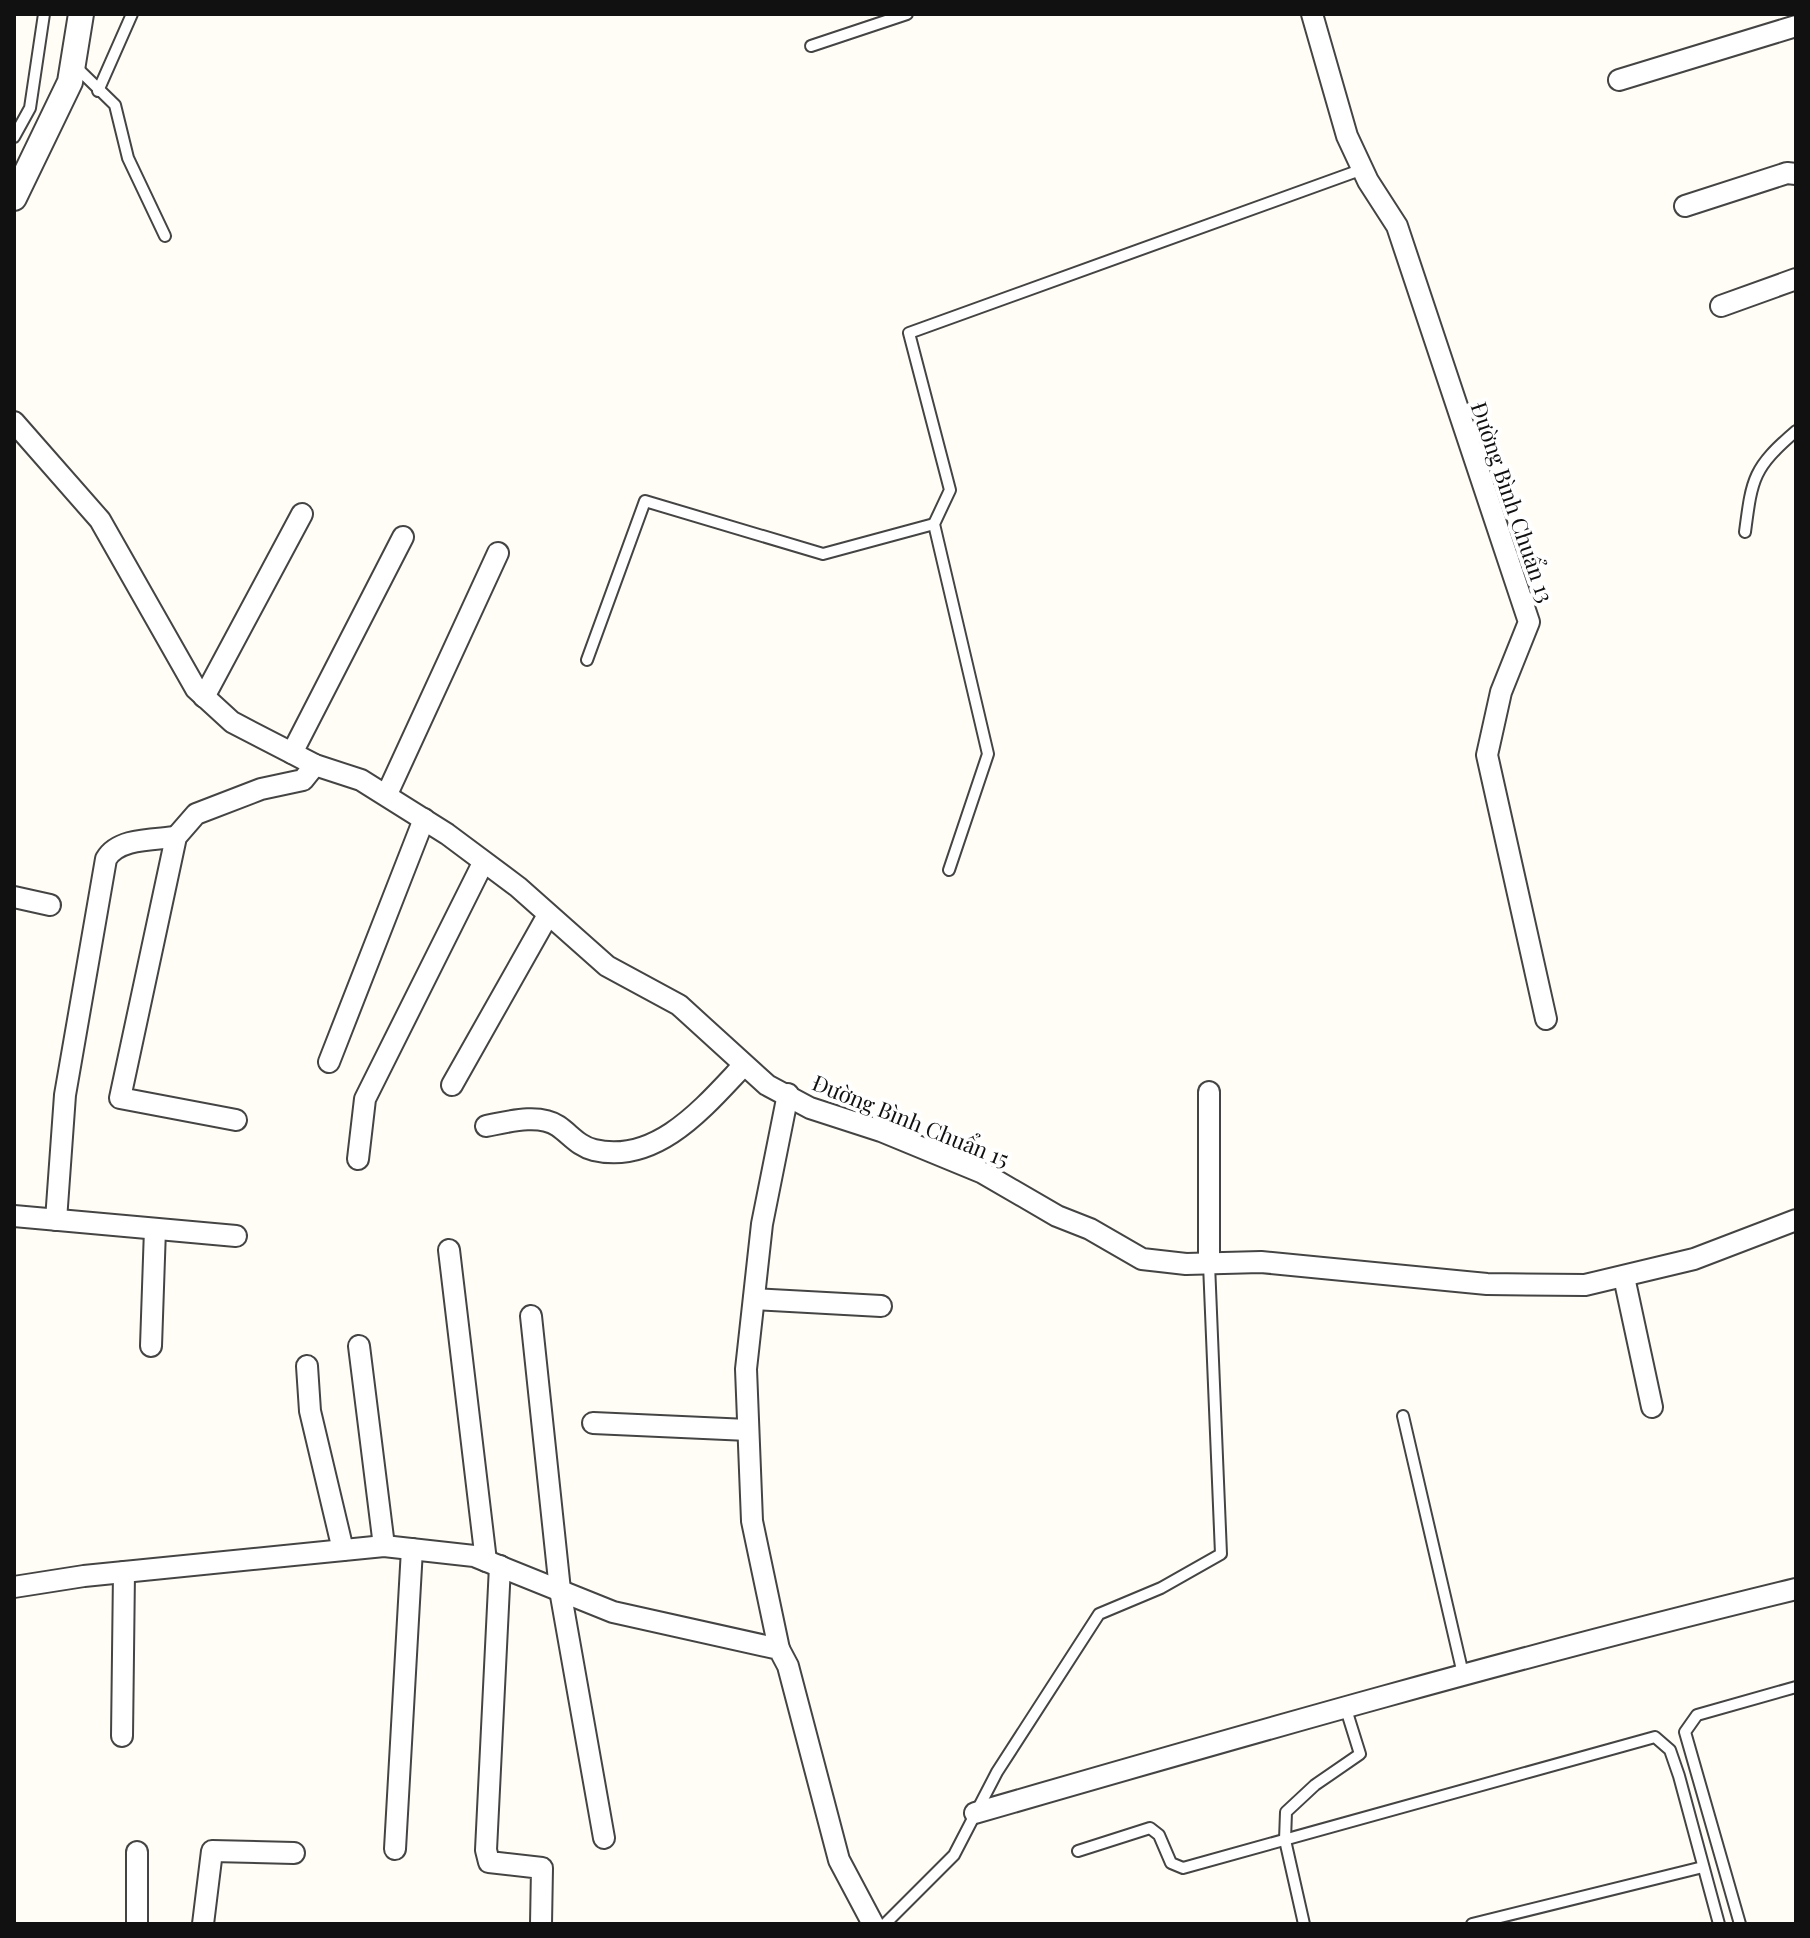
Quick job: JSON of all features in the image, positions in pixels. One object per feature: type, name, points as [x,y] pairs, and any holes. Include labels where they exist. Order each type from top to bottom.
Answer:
[{"type":"street","points":[[14,198],[70,82],[81,14]]},
{"type":"street","name":"Đường Bình Chuẩn 13","points":[[1312,14],[1347,136],[1397,226],[1529,622],[1501,692],[1487,755],[1546,1019]]},
{"type":"street","points":[[1619,80],[1796,26]]},
{"type":"street","points":[[1685,206],[1787,173],[1796,174]]},
{"type":"street","points":[[1721,306],[1796,279]]},
{"type":"street","name":"Đường Bình Chuẩn 15","points":[[14,422],[100,520],[149,610],[204,697],[232,722],[315,765],[361,780],[387,794],[483,863],[607,966],[679,1005],[743,1066],[810,1108],[881,1131],[983,1173],[1057,1216],[1090,1229],[1142,1259],[1209,1264],[1261,1262],[1487,1284],[1585,1285],[1704,1255],[1796,1220]]},
{"type":"street","points":[[204,697],[302,514]]},
{"type":"street","points":[[292,753],[403,537]]},
{"type":"street","points":[[387,794],[498,553]]},
{"type":"street","points":[[236,1120],[120,1098],[176,837],[196,814],[261,789],[303,780],[315,765]]},
{"type":"street","points":[[329,1062],[424,819]]},
{"type":"street","points":[[56,1220],[65,1095],[106,859],[111,849],[126,844],[176,837]]},
{"type":"street","points":[[358,1159],[365,1099],[483,863]]},
{"type":"street","points":[[14,897],[50,905]]},
{"type":"street","points":[[452,1085],[548,915]]},
{"type":"street","points":[[486,1126],[525,1119],[556,1124],[577,1143],[596,1151],[630,1149],[664,1139],[689,1122],[743,1066]]},
{"type":"street","points":[[1209,1092],[1209,1264]]},
{"type":"street","points":[[788,1094],[762,1224],[746,1369],[752,1521],[779,1649],[788,1666],[839,1860],[873,1924]]},
{"type":"street","points":[[14,1216],[236,1236]]},
{"type":"street","points":[[151,1346],[155,1229]]},
{"type":"street","points":[[449,1250],[493,1564],[486,1850],[489,1862],[542,1868],[541,1924]]},
{"type":"street","points":[[1624,1277],[1652,1407]]},
{"type":"street","points":[[754,1299],[881,1306]]},
{"type":"street","points":[[531,1316],[560,1590],[604,1838]]},
{"type":"street","points":[[359,1346],[384,1546]]},
{"type":"street","points":[[307,1366],[310,1411],[343,1550]]},
{"type":"street","points":[[593,1423],[748,1430]]},
{"type":"street","points":[[14,1587],[124,1572],[384,1546],[474,1556],[613,1612],[779,1649]]},
{"type":"street","points":[[395,1849],[412,1549]]},
{"type":"street","points":[[122,1736],[124,1572]]},
{"type":"street","points":[[975,1813],[1345,1706],[1796,1589]]},
{"type":"street","points":[[203,1924],[212,1851],[294,1853]]},
{"type":"street","points":[[137,1852],[137,1924]]},
{"type":"lane","points":[[14,137],[30,108],[44,14]]},
{"type":"lane","points":[[98,91],[132,14]]},
{"type":"lane","points":[[811,46],[907,14]]},
{"type":"lane","points":[[73,64],[115,105],[128,158],[165,236]]},
{"type":"lane","points":[[949,870],[988,754],[934,524],[950,490],[909,333],[1363,169]]},
{"type":"lane","points":[[1745,532],[1752,481],[1774,450],[1796,431]]},
{"type":"lane","points":[[587,660],[645,501],[823,554],[934,524]]},
{"type":"lane","points":[[885,1924],[954,1855],[997,1772],[1099,1614],[1161,1588],[1221,1554],[1209,1264]]},
{"type":"lane","points":[[1403,1416],[1463,1674]]},
{"type":"lane","points":[[1740,1924],[1685,1732],[1697,1715],[1796,1687]]},
{"type":"lane","points":[[1304,1924],[1285,1840],[1286,1812],[1315,1785],[1360,1754],[1345,1706]]},
{"type":"lane","points":[[1078,1851],[1150,1828],[1159,1835],[1171,1863],[1183,1868],[1655,1737],[1670,1750],[1719,1924]]},
{"type":"lane","points":[[1472,1924],[1703,1867]]}]
